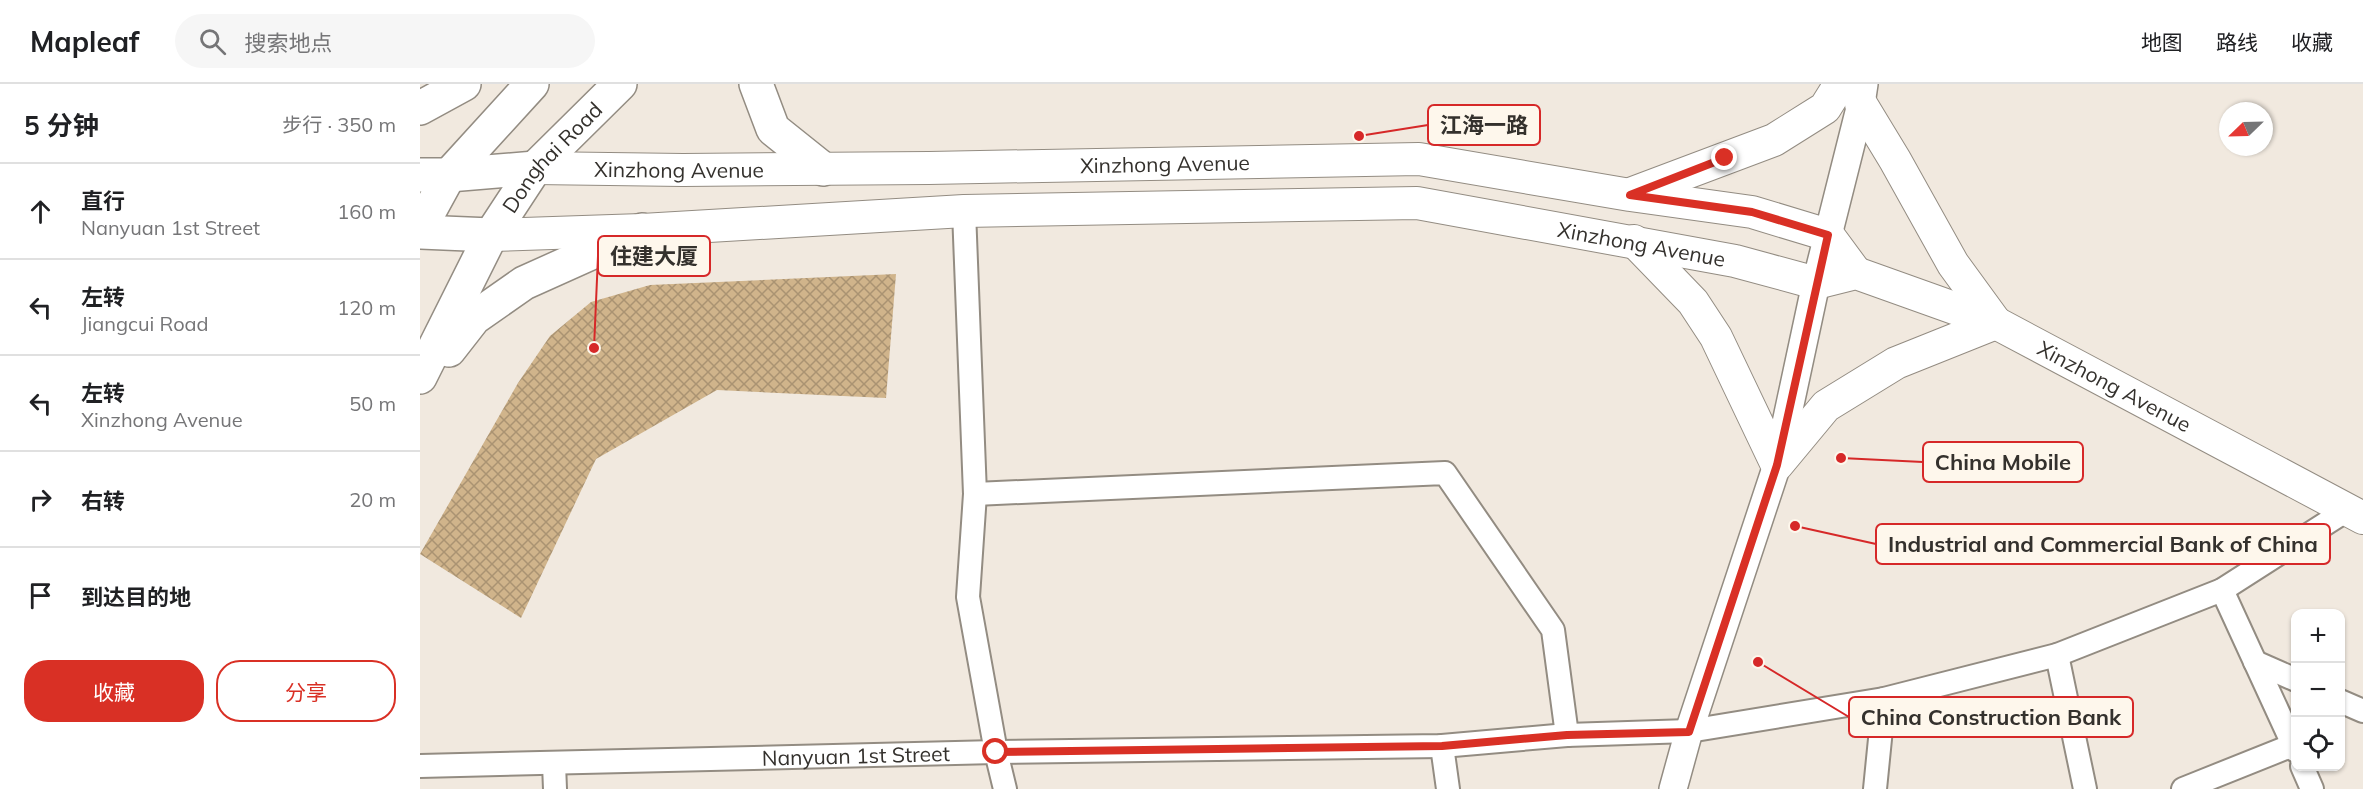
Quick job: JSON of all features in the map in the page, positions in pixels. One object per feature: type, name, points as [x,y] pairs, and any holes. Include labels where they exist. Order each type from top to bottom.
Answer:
[{"type":"main road","points":[[420,108],[464,84]]},
{"type":"main road","points":[[491,235],[420,230],[434,175],[532,84]]},
{"type":"main road","name":"Donghai Road","points":[[420,377],[491,235],[535,168],[620,84]]},
{"type":"main road","points":[[756,84],[773,129],[823,169]]},
{"type":"main road","points":[[1630,195],[1774,140],[1855,91],[1953,264],[1996,323],[1896,363],[1826,406],[1777,465],[1716,337],[1693,302],[1634,241]]},
{"type":"main road","name":"Xinzhong Avenue","points":[[434,175],[535,168],[823,169],[1419,159],[1630,195],[1752,212],[1828,235]]},
{"type":"main road","name":"Xinzhong Avenue","points":[[491,235],[642,230],[964,211],[1417,203],[1736,261],[1816,283],[1856,273],[1996,323],[2355,514]]},
{"type":"main road","points":[[420,387],[474,318],[524,283],[642,230]]},
{"type":"main road","points":[[1828,235],[1856,273]]},
{"type":"street","points":[[1673,789],[1689,732],[1777,465],[1828,235],[1855,91]]},
{"type":"street","points":[[964,211],[975,494],[968,597],[996,752],[1005,789]]},
{"type":"street","points":[[975,494],[1445,473],[1553,630],[1567,735]]},
{"type":"street","name":"Nanyuan 1st Street","points":[[420,766],[996,752],[1442,746],[1567,735],[1689,732],[1884,699],[2057,655],[2222,590],[2355,514]]},
{"type":"street","points":[[2222,590],[2291,741]]},
{"type":"street","points":[[2057,655],[2085,789]]},
{"type":"street","points":[[2255,662],[2291,678]]},
{"type":"street","points":[[1875,789],[1884,699]]},
{"type":"street","points":[[2345,703],[2363,711]]},
{"type":"street","points":[[1442,746],[1448,789]]},
{"type":"street","points":[[2183,789],[2291,749]]},
{"type":"street","points":[[554,764],[555,789]]},
{"type":"street","points":[[2304,771],[2312,789]]},
{"type":"building","points":[[896,274],[886,398],[717,390],[596,459],[521,618],[420,554],[518,383],[550,336],[591,302],[650,285]]},
{"type":"place","name":"江海一路","points":[[1359,136]]},
{"type":"place","name":"住建大厦","points":[[594,348]]},
{"type":"place","name":"China Mobile","points":[[1841,458]]},
{"type":"place","name":"Industrial and Commercial Bank of China","points":[[1795,526]]},
{"type":"place","name":"China Construction Bank","points":[[1758,662]]},
{"type":"route","points":[[996,752],[1442,746],[1567,735],[1689,732],[1777,465],[1828,235],[1752,212],[1630,195],[1725,158]]}]
